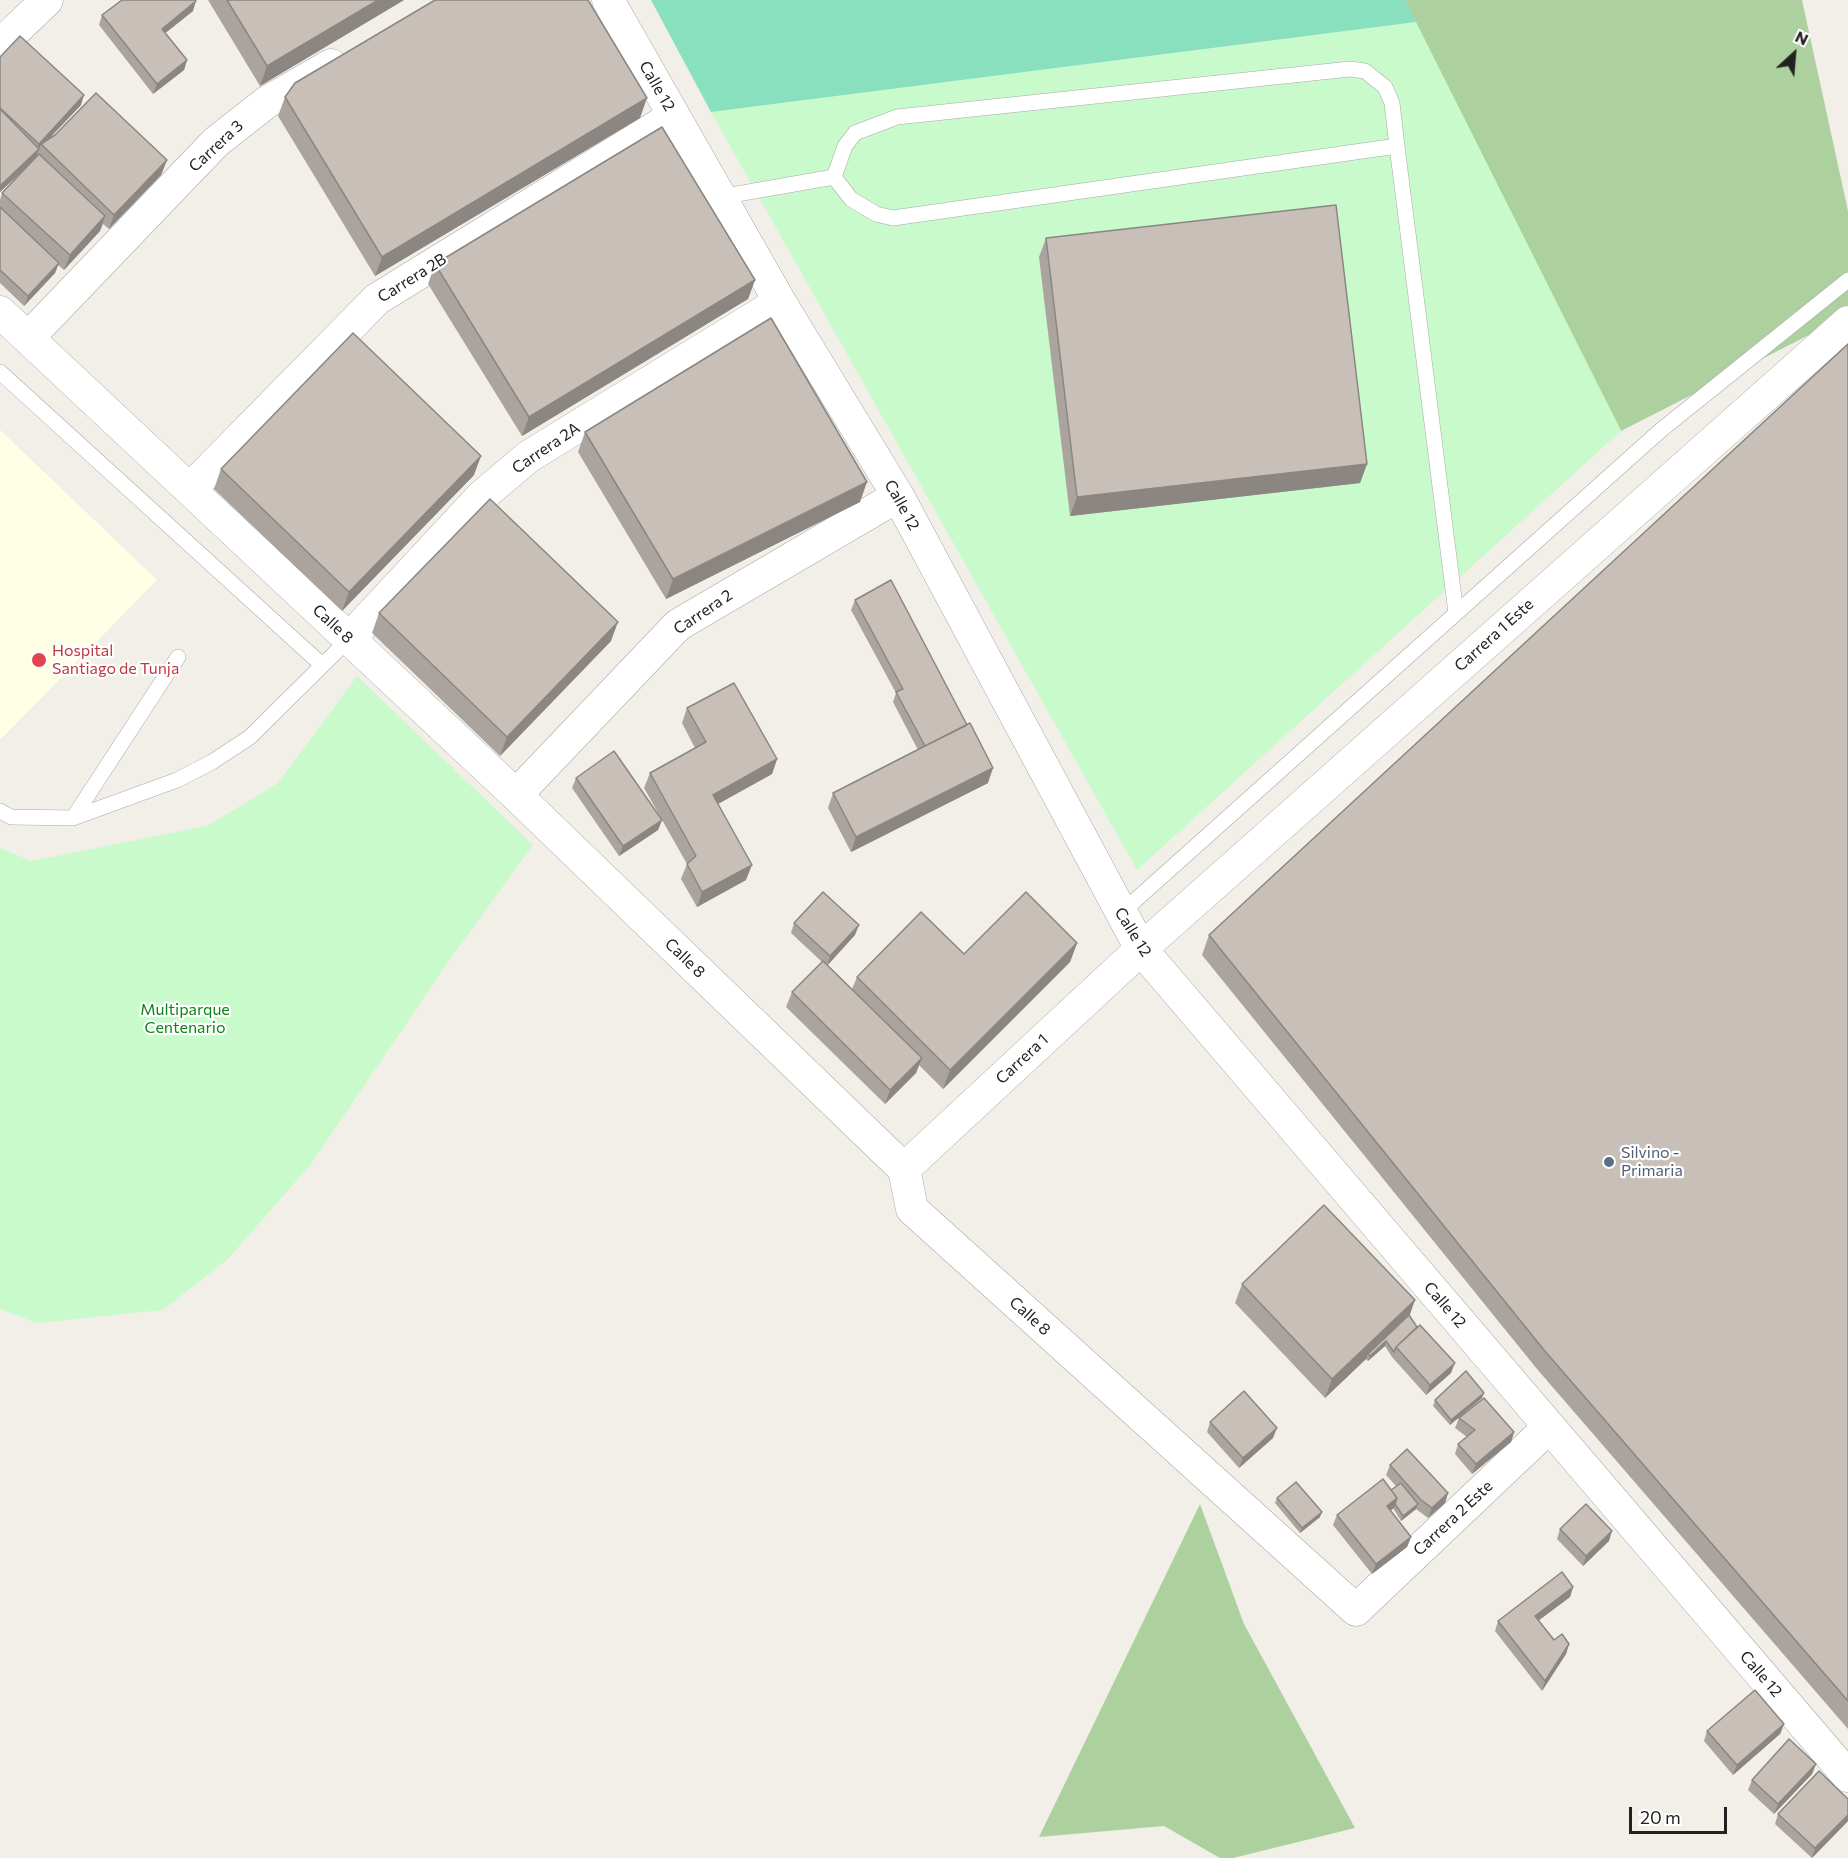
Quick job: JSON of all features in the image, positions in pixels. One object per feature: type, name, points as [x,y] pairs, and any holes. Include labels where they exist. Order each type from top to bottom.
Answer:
[{"type":"street","points":[[0,45],[47,0]]},
{"type":"street","name":"Calle 12","points":[[608,0],[780,302],[898,496],[1141,949],[1848,1776]]},
{"type":"street","name":"Carrera 3","points":[[13,328],[216,142],[267,102],[359,48]]},
{"type":"street","name":"Carrera 2B","points":[[189,489],[377,299],[674,116]]},
{"type":"street","name":"Carrera 2A","points":[[349,639],[482,496],[528,457],[780,302]]},
{"type":"street","name":"Carrera 1 Este","points":[[1141,949],[1848,322]]},
{"type":"street","name":"Calle 8","points":[[13,328],[516,795],[904,1169],[912,1209],[1356,1610]]},
{"type":"street","name":"Carrera 2","points":[[516,795],[678,625],[898,496]]},
{"type":"street","name":"Carrera 1","points":[[904,1169],[1141,949]]},
{"type":"street","name":"Carrera 2 Este","points":[[1356,1610],[1549,1427]]},
{"type":"lane","points":[[834,177],[845,147],[855,133],[897,117],[1350,69],[1365,71],[1385,87],[1392,103],[1455,613]]},
{"type":"lane","points":[[834,177],[851,199],[876,214],[894,218],[1397,146]]},
{"type":"lane","points":[[720,197],[834,177]]},
{"type":"lane","points":[[1121,913],[1661,430],[1848,280]]},
{"type":"lane","points":[[0,372],[322,665]]},
{"type":"lane","points":[[0,812],[11,817],[73,818],[177,780],[212,762],[250,737],[349,639]]},
{"type":"lane","points":[[73,818],[178,657]]},
{"type":"shaded area","name":"Hospital Santiago de Tunja","points":[[0,430],[157,580],[0,740]]},
{"type":"green space","points":[[651,0],[1405,0],[1416,22],[711,112]]},
{"type":"green space","points":[[1404,0],[1802,0],[1848,211],[1848,315],[1621,431]]},
{"type":"green space","points":[[1416,22],[1621,431],[1137,870],[711,112]]},
{"type":"green space","name":"Multiparque Centenario","points":[[357,676],[533,845],[448,962],[311,1164],[228,1259],[163,1310],[37,1323],[0,1309],[0,848],[32,861],[207,826],[278,783]]},
{"type":"green space","points":[[1200,1504],[1244,1624],[1355,1828],[1233,1858],[1220,1858],[1164,1826],[1039,1837]]},
{"type":"building","points":[[122,0],[196,1],[162,29],[187,60],[157,84],[102,15]]},
{"type":"building","points":[[227,0],[378,0],[267,66]]},
{"type":"building","points":[[435,0],[588,0],[647,98],[382,257],[285,97],[295,83]]},
{"type":"building","points":[[20,36],[84,95],[39,144],[0,108],[0,57]]},
{"type":"building","points":[[96,93],[167,160],[114,215],[41,144],[55,135]]},
{"type":"building","points":[[0,109],[39,149],[0,186]]},
{"type":"building","points":[[662,127],[755,280],[529,417],[435,264]]},
{"type":"building","points":[[39,154],[105,216],[70,255],[2,193]]},
{"type":"building","points":[[1336,205],[1367,464],[1077,497],[1046,238]]},
{"type":"building","points":[[0,207],[59,263],[28,296],[0,270]]},
{"type":"building","points":[[771,318],[867,482],[673,579],[585,432]]},
{"type":"building","points":[[353,333],[481,456],[349,592],[221,469]]},
{"type":"building","name":"Silvino - Primaria","points":[[1848,344],[1848,1701],[1544,1350],[1209,935]]},
{"type":"building","points":[[490,499],[618,622],[507,737],[379,613]]},
{"type":"building","points":[[891,580],[967,725],[925,746],[896,692],[903,689],[855,600]]},
{"type":"building","points":[[734,683],[777,759],[713,795],[752,865],[702,892],[687,864],[696,856],[650,773],[706,742],[687,708]]},
{"type":"building","points":[[970,723],[993,768],[856,837],[833,793]]},
{"type":"building","points":[[614,751],[662,820],[623,846],[576,778]]},
{"type":"building","points":[[823,892],[859,925],[830,956],[794,923]]},
{"type":"building","points":[[1026,892],[1077,943],[950,1070],[857,977],[921,912],[964,954]]},
{"type":"building","points":[[823,961],[922,1058],[890,1090],[792,992]]},
{"type":"building","points":[[1324,1205],[1415,1300],[1332,1379],[1242,1284]]},
{"type":"building","points":[[1409,1315],[1417,1327],[1396,1347],[1394,1352],[1386,1341],[1370,1356],[1368,1354]]},
{"type":"building","points":[[1420,1325],[1455,1363],[1430,1385],[1396,1347]]},
{"type":"building","points":[[1466,1371],[1484,1393],[1451,1420],[1435,1400]]},
{"type":"building","points":[[1244,1391],[1277,1428],[1243,1458],[1210,1422]]},
{"type":"building","points":[[1484,1398],[1514,1432],[1476,1464],[1458,1444],[1475,1430],[1459,1418]]},
{"type":"building","points":[[1407,1449],[1448,1493],[1432,1508],[1420,1499],[1390,1465]]},
{"type":"building","points":[[1383,1479],[1397,1498],[1387,1506],[1411,1537],[1376,1564],[1337,1515]]},
{"type":"building","points":[[1296,1482],[1322,1512],[1302,1528],[1277,1498]]},
{"type":"building","points":[[1401,1483],[1418,1504],[1403,1516],[1395,1504],[1397,1498],[1391,1490]]},
{"type":"building","points":[[1586,1504],[1612,1531],[1586,1556],[1560,1529]]},
{"type":"building","points":[[1562,1572],[1573,1587],[1535,1616],[1554,1640],[1562,1634],[1569,1644],[1545,1681],[1498,1621]]},
{"type":"building","points":[[1755,1690],[1784,1724],[1737,1765],[1707,1731]]},
{"type":"building","points":[[1789,1739],[1816,1764],[1778,1804],[1752,1780]]},
{"type":"building","points":[[1819,1771],[1848,1799],[1848,1815],[1815,1848],[1778,1814]]},
{"type":"place","name":"Hospital Santiago de Tunja","points":[[39,660]]},
{"type":"place","name":"Silvino - Primaria","points":[[1609,1162]]}]
